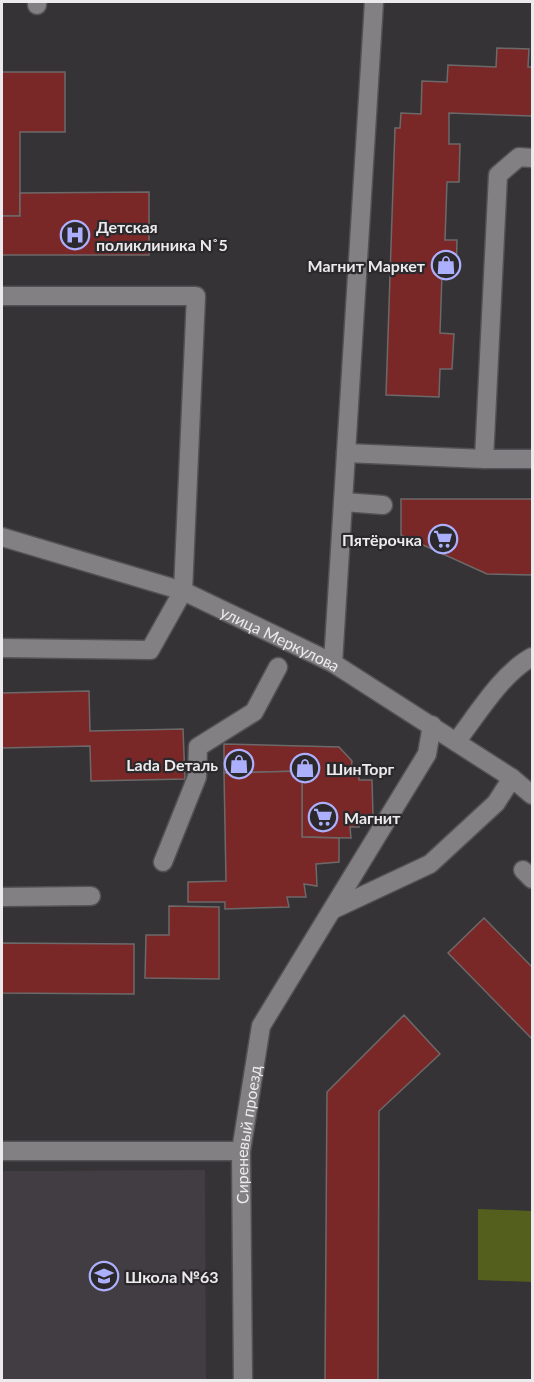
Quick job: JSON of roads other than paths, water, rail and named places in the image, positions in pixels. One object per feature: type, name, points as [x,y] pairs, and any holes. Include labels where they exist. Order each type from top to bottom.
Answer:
[{"type":"street","points":[[333,663],[374,2]]},
{"type":"street","points":[[484,459],[498,175],[519,157],[532,158]]},
{"type":"street","points":[[2,296],[196,296],[183,591],[150,650],[2,648]]},
{"type":"street","points":[[346,453],[532,459]]},
{"type":"street","points":[[344,502],[383,505]]},
{"type":"street","name":"улица Меркулова","points":[[2,537],[183,591],[333,663],[512,778],[532,795]]},
{"type":"street","points":[[456,742],[502,684],[522,663],[532,657]]},
{"type":"street","points":[[163,862],[197,777],[198,747],[254,712],[278,667]]},
{"type":"street","name":"Сиреневый проезд","points":[[243,1380],[241,1150],[261,1026],[427,753],[432,725]]},
{"type":"street","points":[[333,909],[430,864],[496,803],[512,778]]},
{"type":"street","points":[[2,897],[91,896]]},
{"type":"street","points":[[2,1151],[241,1150]]},
{"type":"place","name":"Детская поликлиника N˚5","points":[[75,235]]},
{"type":"place","name":"Магнит Маркет","points":[[446,265]]},
{"type":"place","name":"Пятёрочка","points":[[443,539]]},
{"type":"place","name":"Lada Dеталь","points":[[239,764]]},
{"type":"place","name":"ШинТорг","points":[[305,768]]},
{"type":"place","name":"Магнит","points":[[323,817]]},
{"type":"place","name":"Школа №63","points":[[104,1276]]}]
